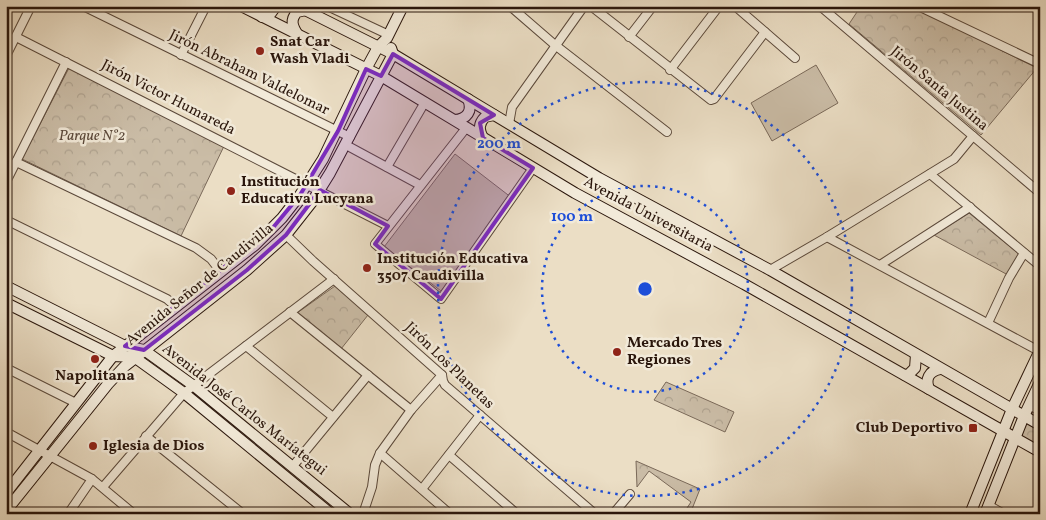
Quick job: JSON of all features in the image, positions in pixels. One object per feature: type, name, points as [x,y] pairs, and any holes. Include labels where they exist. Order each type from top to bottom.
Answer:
[{"type":"main road","name":"Avenida Universitaria","points":[[241,6],[381,76],[533,168],[738,281],[1040,452]]},
{"type":"main road","points":[[262,16],[272,13],[276,6]]},
{"type":"main road","name":"Avenida Señor de Caudivilla","points":[[6,492],[113,356],[221,272],[271,230],[282,218],[308,184],[330,148],[366,69],[378,47],[388,37],[403,6]]},
{"type":"main road","name":"Avenida Universitaria","points":[[302,8],[393,54],[599,178],[770,270],[1040,425]]},
{"type":"main road","points":[[298,34],[292,26],[293,18],[302,8]]},
{"type":"main road","points":[[388,37],[393,54]]},
{"type":"main road","name":"Avenida Señor de Caudivilla","points":[[6,511],[108,384],[134,357],[255,264],[286,235],[320,190],[346,145],[393,54]]},
{"type":"main road","points":[[455,120],[468,115],[470,108],[468,99]]},
{"type":"main road","points":[[483,138],[480,131],[480,123],[485,117],[494,115]]},
{"type":"main road","points":[[330,148],[346,145]]},
{"type":"main road","name":"Avenida José Carlos Maríategui","points":[[6,286],[125,346],[144,350],[194,386],[350,514]]},
{"type":"main road","points":[[6,302],[113,356],[134,357]]},
{"type":"main road","points":[[970,514],[1012,409],[1040,351]]},
{"type":"main road","points":[[905,376],[915,368],[917,364],[916,355]]},
{"type":"main road","name":"Avenida José Carlos Maríategui","points":[[134,357],[184,393],[331,514]]},
{"type":"main road","points":[[930,389],[928,376],[940,368]]},
{"type":"main road","points":[[986,509],[1040,382]]},
{"type":"street","points":[[6,56],[31,6]]},
{"type":"street","name":"Jirón Abraham Valdelomar","points":[[83,6],[338,131],[346,145],[420,185]]},
{"type":"street","points":[[181,55],[206,6]]},
{"type":"street","points":[[327,6],[388,37]]},
{"type":"street","points":[[510,6],[555,45],[667,132]]},
{"type":"street","points":[[508,124],[512,107],[584,6]]},
{"type":"street","points":[[591,6],[670,70],[711,100],[714,99],[765,32]]},
{"type":"street","points":[[629,37],[653,6]]},
{"type":"street","points":[[670,70],[719,6]]},
{"type":"street","points":[[735,6],[796,58]]},
{"type":"street","name":"Jirón Santa Justina","points":[[820,6],[1040,193]]},
{"type":"street","points":[[918,6],[1040,64]]},
{"type":"street","name":"Jirón Victor Humareda","points":[[16,37],[388,226]]},
{"type":"street","points":[[6,182],[66,62]]},
{"type":"street","points":[[387,167],[425,102]]},
{"type":"street","points":[[466,128],[375,244],[441,299],[533,168]]},
{"type":"street","points":[[770,270],[930,174],[954,158],[973,136]]},
{"type":"street","points":[[16,162],[196,248],[211,259],[221,272]]},
{"type":"street","points":[[930,174],[1040,266]]},
{"type":"street","points":[[880,265],[970,207]]},
{"type":"street","points":[[6,220],[167,300],[176,307]]},
{"type":"street","name":"Jirón Los Planetas","points":[[286,235],[442,375],[445,385],[595,514]]},
{"type":"street","points":[[827,237],[1040,351]]},
{"type":"street","points":[[988,323],[1009,278],[1024,253]]},
{"type":"street","points":[[103,487],[184,393],[334,279]]},
{"type":"street","points":[[290,312],[411,410]]},
{"type":"street","points":[[246,346],[334,417]]},
{"type":"street","points":[[6,368],[76,403]]},
{"type":"street","points":[[293,466],[368,375]]},
{"type":"street","points":[[363,514],[372,488],[375,465],[380,453],[411,410],[442,375]]},
{"type":"street","points":[[1029,405],[1040,411]]},
{"type":"street","points":[[422,489],[480,415]]},
{"type":"street","points":[[6,432],[92,479],[131,512]]},
{"type":"street","points":[[146,436],[243,514]]},
{"type":"street","points":[[380,453],[450,514]]},
{"type":"street","points":[[449,454],[517,514]]},
{"type":"street","points":[[68,514],[92,479]]},
{"type":"street","points":[[612,514],[630,494]]},
{"type":"street","points":[[986,509],[1004,514]]},
{"type":"highlighted area","points":[[393,54],[494,115],[480,123],[483,138],[533,168],[441,299],[375,244],[388,226],[320,190],[286,235],[247,270],[144,350],[125,346],[271,230],[300,195],[338,131],[366,69],[381,76]]},
{"type":"green space","points":[[861,6],[911,6],[1037,68],[981,135],[849,24]]},
{"type":"green space","points":[[816,65],[838,103],[772,141],[751,103]]},
{"type":"green space","name":"Parque N°2","points":[[70,66],[225,144],[181,236],[22,159]]},
{"type":"green space","points":[[455,154],[512,198],[441,291],[384,247]]},
{"type":"green space","points":[[969,213],[1020,255],[1008,275],[934,235]]},
{"type":"green space","points":[[335,286],[368,315],[341,349],[297,313]]},
{"type":"green space","points":[[666,382],[734,412],[725,432],[654,400]]},
{"type":"green space","points":[[1026,422],[1040,429],[1040,449],[1019,437]]},
{"type":"green space","points":[[636,461],[700,489],[690,514],[683,514],[691,502],[649,471],[637,487]]},
{"type":"place","name":"Snat Car Wash Vladi","points":[[260,51]]},
{"type":"place","name":"Institución Educativa Lucyana","points":[[231,191]]},
{"type":"place","name":"Institución Educativa 3507 Caudivilla","points":[[367,268]]},
{"type":"place","name":"Mercado Tres Regiones","points":[[617,352]]},
{"type":"place","name":"Napolitana","points":[[95,359]]},
{"type":"place","name":"Club Deportivo","points":[[973,428]]},
{"type":"place","name":"Iglesia de Dios","points":[[93,446]]}]
